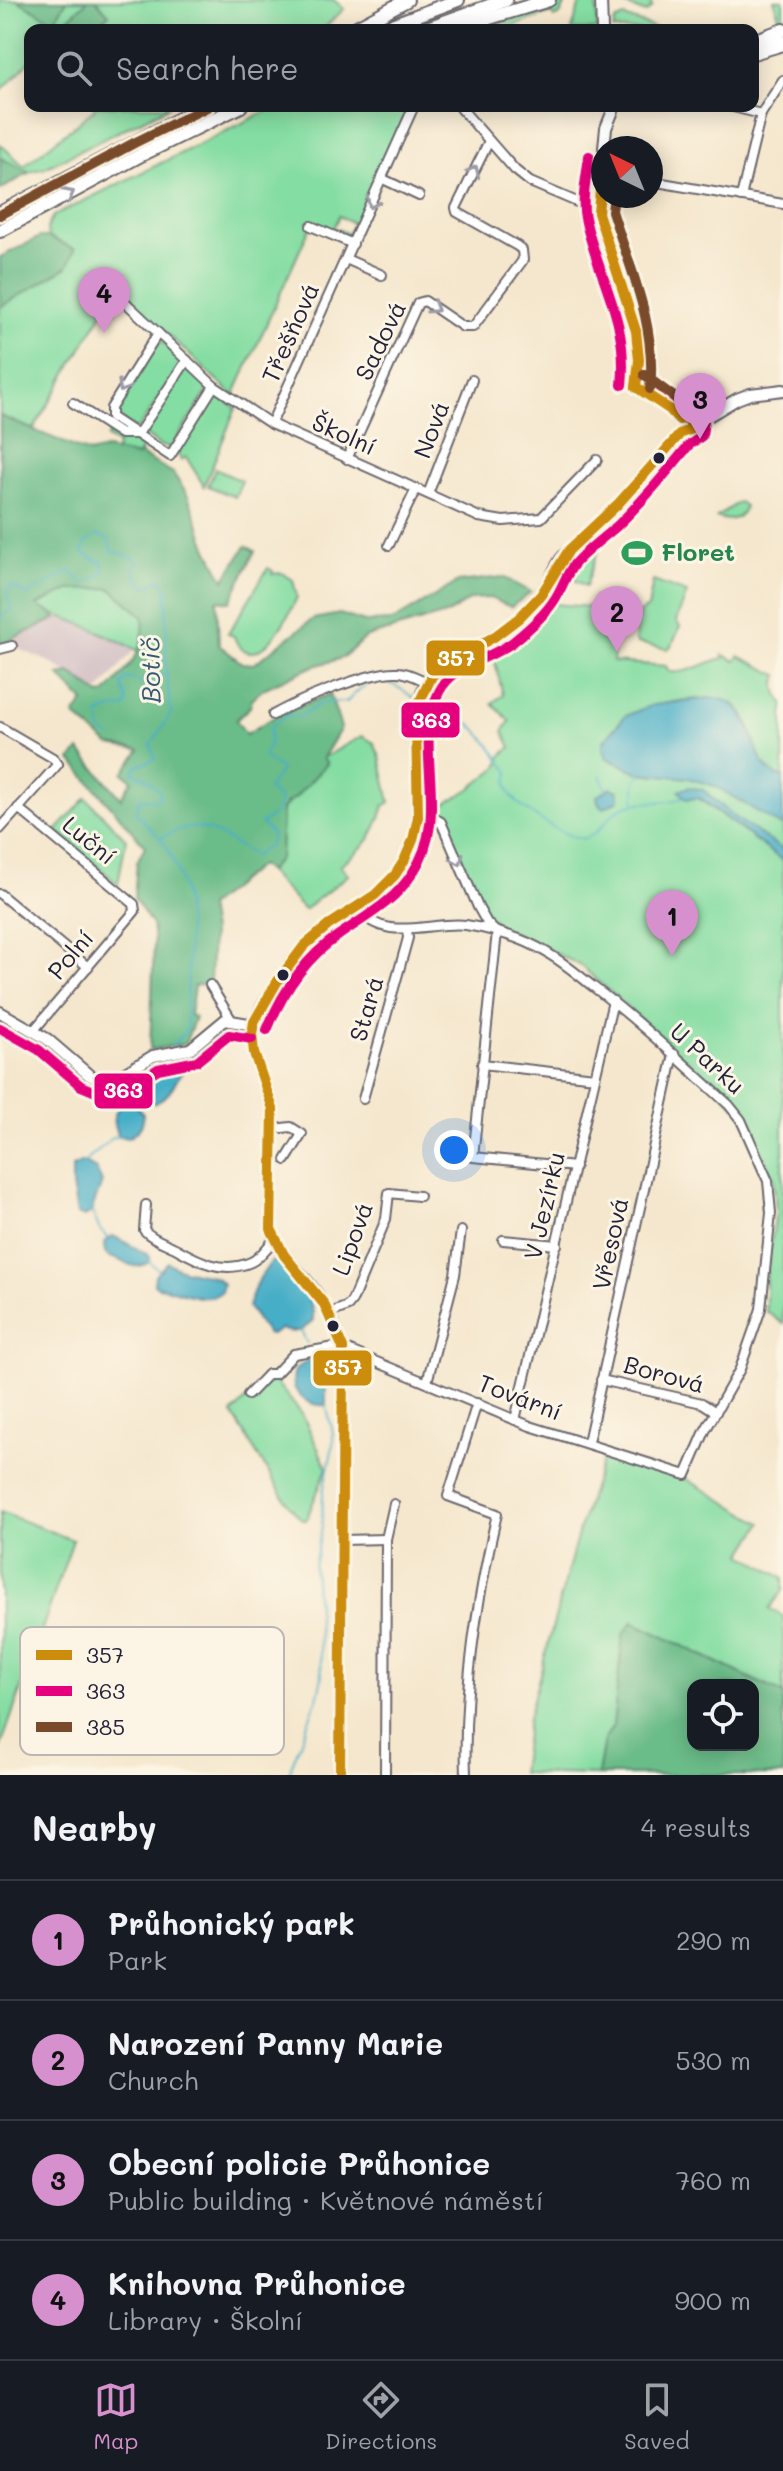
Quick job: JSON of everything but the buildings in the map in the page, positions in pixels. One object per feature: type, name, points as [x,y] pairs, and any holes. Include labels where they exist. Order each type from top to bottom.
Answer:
[{"type":"highway","points":[[375,24],[407,0]]},
{"type":"highway","points":[[376,24],[414,0]]},
{"type":"highway","points":[[377,24],[458,0]]},
{"type":"highway","points":[[439,24],[506,0]]},
{"type":"highway","points":[[470,24],[549,0]]},
{"type":"highway","points":[[759,39],[783,30]]},
{"type":"highway","points":[[759,50],[783,43]]},
{"type":"highway","points":[[0,213],[193,112]]},
{"type":"highway","points":[[0,231],[229,112]]},
{"type":"street","points":[[603,0],[604,24]]},
{"type":"street","points":[[741,197],[761,114],[783,80]]},
{"type":"street","name":"Třešňová","points":[[271,424],[411,112]]},
{"type":"street","points":[[464,112],[515,170],[530,182],[598,211]]},
{"type":"street","points":[[605,136],[607,112]]},
{"type":"street","points":[[606,129],[613,112]]},
{"type":"street","points":[[753,112],[761,114]]},
{"type":"street","name":"Sadová","points":[[347,459],[418,303],[425,301],[463,327],[473,327],[523,260],[522,250],[517,246],[457,212],[456,208],[489,141]]},
{"type":"street","points":[[383,179],[419,196]]},
{"type":"street","points":[[663,183],[783,204]]},
{"type":"street","points":[[598,208],[605,241],[636,331],[639,360],[636,387],[669,409],[679,420]]},
{"type":"street","points":[[311,226],[353,244]]},
{"type":"street","points":[[346,259],[382,275]]},
{"type":"street","name":"Školní","points":[[122,299],[214,386],[271,424],[479,517],[519,521],[541,518],[597,460]]},
{"type":"street","points":[[158,333],[110,413],[115,420],[170,456],[214,386]]},
{"type":"street","points":[[138,434],[187,360]]},
{"type":"street","name":"Nová","points":[[428,494],[472,380]]},
{"type":"street","points":[[340,1775],[343,1348],[316,1292],[274,1240],[270,1220],[273,1109],[270,1092],[255,1056],[254,1025],[261,1008],[295,956],[317,934],[382,889],[406,858],[418,808],[417,710],[425,687],[446,663],[492,639],[518,619],[542,594],[567,551],[626,496],[681,433],[689,432],[692,426],[737,399],[750,394],[783,390]]},
{"type":"street","points":[[73,403],[121,434],[138,434]]},
{"type":"street","points":[[679,420],[688,419],[692,426]]},
{"type":"street","points":[[679,420],[677,428],[681,433]]},
{"type":"street","points":[[389,545],[416,489]]},
{"type":"street","points":[[0,649],[12,646]]},
{"type":"street","points":[[273,715],[338,686],[395,671],[425,687]]},
{"type":"street","points":[[0,727],[58,764],[0,829]]},
{"type":"street","name":"Luční","points":[[18,808],[134,904]]},
{"type":"street","points":[[418,808],[441,822],[478,907],[487,923],[497,932],[473,1157],[575,1167]]},
{"type":"street","points":[[0,894],[88,967]]},
{"type":"street","name":"Polní","points":[[34,1030],[135,911],[134,904]]},
{"type":"street","name":"U Parku","points":[[357,909],[371,922],[397,930],[465,925],[497,932],[522,940],[557,958],[674,1054],[741,1120],[768,1181],[771,1213],[761,1309],[740,1369],[705,1431],[686,1475]]},
{"type":"street","name":"Stará","points":[[363,1099],[408,938],[407,930]]},
{"type":"street","points":[[210,985],[231,1019]]},
{"type":"street","name":"V Jezírku","points":[[515,1420],[613,1001]]},
{"type":"street","points":[[0,1012],[34,1030],[89,1075],[105,1082],[153,1056],[190,1049],[222,1022],[231,1019],[254,1025]]},
{"type":"street","name":"Vřesová","points":[[588,1442],[674,1054]]},
{"type":"street","points":[[482,1064],[595,1077]]},
{"type":"street","points":[[273,1129],[291,1127],[302,1134],[286,1160]]},
{"type":"street","name":"Lipová","points":[[328,1314],[348,1306],[352,1301],[386,1219],[389,1193],[419,1196]]},
{"type":"street","points":[[146,1205],[144,1230],[151,1238],[200,1262],[235,1266],[251,1262],[274,1240]]},
{"type":"street","points":[[427,1382],[455,1275],[461,1231]]},
{"type":"street","points":[[503,1240],[557,1245]]},
{"type":"street","points":[[248,1395],[294,1354],[343,1348]]},
{"type":"street","name":"Tovární","points":[[343,1348],[515,1420],[686,1475]]},
{"type":"street","name":"Borová","points":[[601,1380],[702,1403],[716,1412]]},
{"type":"street","points":[[466,1775],[465,1714],[472,1652],[483,1573],[497,1514],[448,1496],[477,1403]]},
{"type":"street","points":[[385,1775],[386,1539],[394,1504]]},
{"type":"street","points":[[342,1540],[386,1539]]},
{"type":"shaded area","points":[[57,618],[67,618],[135,649],[97,693],[50,662],[7,644]]},
{"type":"green space","points":[[0,0],[17,0],[54,21],[67,0],[88,0],[62,24],[24,24],[24,67],[0,92]]},
{"type":"green space","points":[[17,0],[67,0],[54,21]]},
{"type":"green space","points":[[88,0],[96,0],[109,14],[98,24],[62,24]]},
{"type":"green space","points":[[96,0],[334,0],[344,9],[328,24],[98,24],[109,14]]},
{"type":"green space","points":[[581,0],[597,0],[597,24],[574,24]]},
{"type":"green space","points":[[612,0],[650,0],[652,7],[646,13]]},
{"type":"green space","points":[[774,0],[783,0],[783,25],[759,34],[759,26],[780,20]]},
{"type":"green space","points":[[566,2],[561,14],[554,18],[552,13],[518,24],[498,24]]},
{"type":"green space","points":[[624,17],[644,24],[614,24]]},
{"type":"green space","points":[[91,112],[158,112],[45,168],[30,172],[0,190],[0,144],[24,166]]},
{"type":"green space","points":[[265,112],[408,112],[351,238],[336,234],[338,229],[348,234],[353,223],[339,216],[331,232],[312,223],[234,396],[120,290],[112,297],[33,430],[0,416],[0,307],[66,267],[75,249],[48,237],[47,228],[53,216]]},
{"type":"green space","points":[[0,158],[30,172],[0,190]]},
{"type":"green space","points":[[40,237],[48,237],[75,249],[67,267],[0,307],[0,257]]},
{"type":"green space","points":[[163,342],[184,361],[138,429],[132,428],[114,414],[114,408],[155,343]]},
{"type":"green space","points":[[191,366],[211,386],[171,448],[160,446],[145,435],[144,430],[183,367]]},
{"type":"green space","points":[[217,393],[236,408],[204,486],[186,457],[181,460],[177,452],[210,394]]},
{"type":"green space","points":[[0,416],[89,453],[106,449],[139,454],[173,473],[188,496],[208,549],[224,580],[246,546],[255,551],[230,602],[217,600],[219,645],[242,663],[254,664],[313,619],[340,614],[365,622],[393,621],[458,582],[503,577],[531,592],[511,607],[490,598],[471,599],[449,613],[367,637],[342,658],[311,667],[263,689],[252,699],[250,707],[236,720],[246,734],[281,713],[330,694],[341,728],[323,758],[327,763],[282,810],[280,857],[268,872],[260,865],[208,907],[212,931],[210,983],[194,986],[190,1015],[195,1017],[185,1044],[150,1050],[154,942],[152,925],[134,898],[137,862],[145,846],[71,760],[79,750],[121,798],[132,780],[123,773],[140,750],[109,745],[74,715],[84,702],[59,675],[71,673],[100,695],[105,694],[139,650],[143,616],[110,588],[69,590],[37,605],[57,618],[0,645]]},
{"type":"green space","points":[[112,429],[144,442],[138,457],[118,453],[118,444],[107,438]]},
{"type":"green space","points":[[215,469],[242,481],[235,497],[208,486]]},
{"type":"green space","points":[[739,502],[745,506],[738,517],[726,520],[717,517]]},
{"type":"green space","points":[[608,521],[586,586],[564,577],[554,604],[590,607],[594,597],[617,604],[612,626],[617,627],[613,662],[666,666],[669,672],[676,672],[724,658],[723,655],[736,661],[739,656],[778,675],[776,689],[783,703],[783,777],[772,773],[765,765],[741,710],[723,700],[695,699],[637,711],[621,720],[603,742],[612,761],[640,773],[688,778],[715,786],[783,827],[783,850],[733,816],[703,790],[695,796],[783,861],[783,1324],[766,1311],[766,1276],[776,1212],[774,1178],[741,1112],[580,965],[498,925],[485,912],[438,808],[470,789],[499,766],[501,756],[511,747],[503,731],[510,721],[492,703],[503,695],[491,645],[572,551]]},
{"type":"green space","points":[[268,568],[273,571],[272,574],[282,573],[293,580],[297,597],[270,642],[254,652],[246,651],[238,645],[234,636],[228,634]]},
{"type":"green space","points":[[653,581],[687,593],[676,621],[680,627],[668,649],[635,640],[639,613],[648,608]]},
{"type":"green space","points":[[110,588],[143,616],[145,635],[139,651],[36,605],[69,590]]},
{"type":"green space","points":[[362,736],[374,743],[380,757],[390,802],[384,806],[368,840],[340,865],[348,875],[304,910],[268,872],[280,857],[282,810],[327,764],[323,758]]},
{"type":"green space","points":[[86,798],[126,839],[118,884],[56,831]]},
{"type":"green space","points":[[270,1375],[302,1414],[327,1468],[306,1520],[300,1518],[289,1505],[232,1414]]},
{"type":"green space","points":[[605,1452],[686,1479],[762,1523],[743,1554],[783,1578],[783,1591],[769,1609],[783,1616],[783,1694],[759,1682],[759,1679],[752,1679],[633,1622],[623,1635],[613,1726],[604,1740],[598,1775],[521,1773],[528,1718],[579,1530]]},
{"type":"green space","points":[[0,1512],[73,1540],[43,1627],[20,1627],[20,1692],[0,1749]]},
{"type":"green space","points":[[633,1622],[752,1679],[687,1679],[687,1751],[759,1751],[759,1682],[783,1694],[783,1775],[598,1775],[604,1740],[613,1726],[623,1635]]},
{"type":"water","points":[[710,698],[727,701],[739,709],[762,762],[771,772],[783,777],[783,827],[715,786],[688,778],[640,773],[607,758],[603,742],[625,716],[653,705]]},
{"type":"water","points":[[689,787],[703,790],[733,816],[783,850],[783,861],[700,798],[686,799],[679,791]]},
{"type":"water","points":[[611,788],[618,791],[619,800],[604,808],[597,796]]},
{"type":"water","points":[[168,1056],[179,1060],[184,1069],[168,1094],[155,1104],[130,1087],[132,1081],[152,1074],[154,1060]]},
{"type":"water","points":[[122,1105],[134,1105],[143,1114],[140,1128],[128,1138],[118,1136],[114,1123],[114,1116]]},
{"type":"water","points":[[83,1162],[96,1169],[102,1182],[91,1212],[85,1217],[77,1214],[72,1186],[72,1167]]},
{"type":"water","points":[[113,1236],[147,1254],[149,1262],[134,1266],[107,1255],[104,1243]]},
{"type":"water","points":[[277,1261],[302,1287],[311,1303],[313,1320],[298,1331],[281,1329],[271,1335],[267,1334],[248,1307],[256,1284],[271,1262]]},
{"type":"water","points":[[168,1262],[182,1270],[218,1279],[223,1284],[221,1292],[214,1296],[198,1297],[158,1287],[154,1284],[155,1275]]},
{"type":"water","points":[[312,1357],[326,1366],[326,1405],[306,1400],[294,1385],[295,1370]]},
{"type":"waterway","name":"Botič","points":[[0,617],[12,610],[7,596],[11,586],[28,595],[70,571],[84,585],[104,573],[103,563],[82,553],[87,541],[96,535],[108,539],[112,551],[138,562],[134,569],[147,587],[159,579],[167,588],[166,669],[171,714],[151,745],[155,759],[137,766],[133,772],[160,791],[159,800],[139,799],[136,813],[160,838],[175,831],[200,828],[220,835],[255,856],[270,845],[272,834],[261,823],[276,814],[280,800],[268,789],[281,770],[263,756],[270,742],[270,727],[287,715],[299,717],[323,702],[347,702],[364,686],[380,681],[396,686],[415,699]]},
{"type":"waterway","points":[[110,737],[101,731],[99,714],[126,707],[127,700],[121,684],[127,678],[141,682],[166,674]]},
{"type":"waterway","name":"Botič","points":[[424,705],[461,718],[478,731],[509,772],[508,789],[516,801],[557,829],[578,838],[590,836],[626,806],[683,797]]},
{"type":"waterway","name":"Botič","points":[[635,802],[635,786],[640,773]]},
{"type":"waterway","points":[[600,775],[606,789]]},
{"type":"waterway","points":[[161,839],[182,884],[188,931],[187,1029],[171,1048]]},
{"type":"waterway","points":[[139,1108],[149,1099]]},
{"type":"waterway","points":[[83,1164],[113,1137],[121,1137]]},
{"type":"waterway","points":[[91,1210],[100,1230],[108,1238]]},
{"type":"waterway","points":[[148,1261],[159,1270]]},
{"type":"waterway","points":[[300,1329],[307,1343]]},
{"type":"waterway","points":[[288,1775],[317,1699],[322,1677],[314,1566],[322,1527],[323,1492],[333,1446],[326,1405]]},
{"type":"transit line","name":"385","points":[[0,215],[197,112]]},
{"type":"transit line","name":"363","points":[[589,156],[584,211],[617,319],[623,361],[622,385]]},
{"type":"transit line","name":"357","points":[[598,208],[636,331],[639,360],[636,387]]},
{"type":"transit line","name":"385","points":[[612,208],[646,321],[650,343],[650,389]]},
{"type":"transit line","name":"363","points":[[267,1030],[287,990],[305,965],[327,944],[396,893],[412,874],[424,851],[430,828],[431,713],[445,683],[462,669],[513,642],[536,622],[555,599],[576,562],[617,526],[689,445],[702,436],[704,420],[701,412],[683,404],[644,375]]},
{"type":"transit line","name":"385","points":[[644,375],[685,405],[697,408],[704,419]]},
{"type":"transit line","name":"357","points":[[340,1775],[343,1348],[324,1304],[284,1255],[271,1229],[273,1109],[254,1053],[254,1022],[277,982],[304,946],[329,925],[375,895],[404,861],[418,817],[416,725],[419,703],[432,676],[446,663],[494,637],[519,618],[541,595],[569,550],[618,504],[681,433],[690,430],[690,421],[685,418],[679,420],[669,409],[636,387]]},
{"type":"transit line","name":"363","points":[[0,1028],[39,1050],[81,1086],[105,1096],[123,1091],[158,1069],[197,1061],[229,1035],[252,1039]]},
{"type":"place","name":"Knihovna Průhonice","points":[[104,333]]},
{"type":"place","name":"Obecní policie Průhonice","points":[[700,439]]},
{"type":"place","name":"Floret","points":[[637,553]]},
{"type":"place","name":"Narození Panny Marie","points":[[617,652]]},
{"type":"place","name":"Průhonický park","points":[[672,956]]}]
